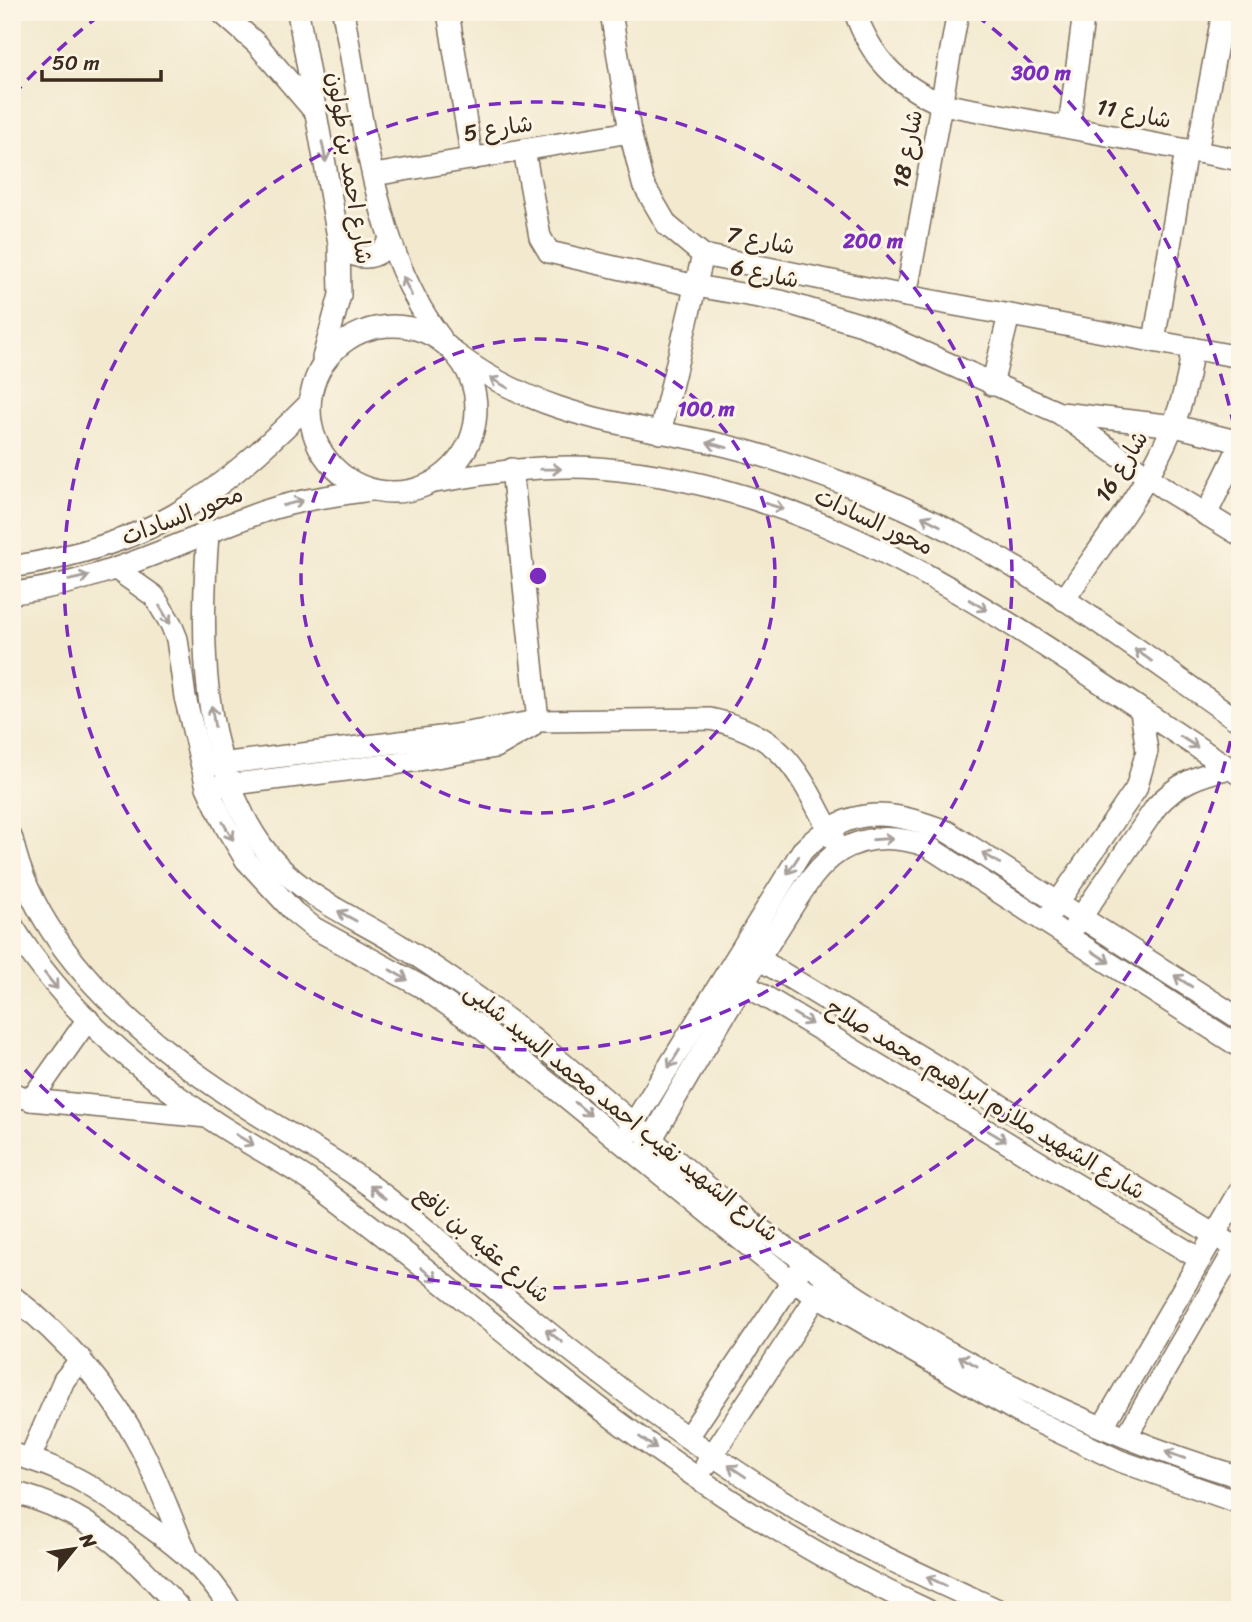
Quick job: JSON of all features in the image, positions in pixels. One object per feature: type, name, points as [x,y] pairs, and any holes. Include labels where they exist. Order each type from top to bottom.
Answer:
[{"type":"street","points":[[221,12],[257,44],[317,114]]},
{"type":"street","name":"شارع احمد بن طولون","points":[[298,12],[339,243],[340,295],[332,334],[318,371]]},
{"type":"street","name":"شارع احمد بن طولون","points":[[343,12],[374,175],[390,241],[413,297],[450,349]]},
{"type":"street","points":[[448,12],[472,159]]},
{"type":"street","name":"شارع 7","points":[[611,12],[635,160],[653,206],[684,242],[703,255],[906,296],[1240,357]]},
{"type":"street","name":"شارع 11","points":[[855,12],[863,36],[877,59],[896,79],[918,94],[943,104],[1240,160]]},
{"type":"street","name":"شارع 18","points":[[906,296],[958,12]]},
{"type":"street","points":[[1069,127],[1084,12]]},
{"type":"street","points":[[1154,341],[1223,12]]},
{"type":"street","name":"شارع 5","points":[[374,175],[629,132]]},
{"type":"street","name":"شارع 6","points":[[524,150],[540,237],[549,252],[696,286],[781,301],[862,325],[1059,413],[1147,476],[1240,535]]},
{"type":"street","points":[[339,243],[352,255],[370,257],[385,249],[390,241]]},
{"type":"street","points":[[660,433],[703,255]]},
{"type":"street","points":[[992,385],[1009,315]]},
{"type":"street","points":[[389,325],[419,329],[450,349],[471,380],[477,408],[472,438],[457,463],[435,482],[404,491],[371,489],[350,480],[332,466],[319,447],[312,425],[310,402],[318,371],[336,348],[361,332],[389,325]]},
{"type":"street","name":"شارع 16","points":[[1064,600],[1147,476],[1175,426],[1184,401],[1192,348]]},
{"type":"street","name":"محور السادات","points":[[450,349],[485,376],[550,407],[717,444],[906,508],[947,529],[1064,600],[1240,722]]},
{"type":"street","name":"محور السادات","points":[[12,567],[74,553],[173,516],[237,470],[310,402]]},
{"type":"street","name":"شارع 6","points":[[1059,413],[1175,426],[1240,444]]},
{"type":"street","points":[[1206,515],[1240,444]]},
{"type":"street","name":"محور السادات","points":[[435,482],[512,469],[597,468],[650,475],[769,505],[843,531],[913,565],[1235,772]]},
{"type":"street","points":[[512,469],[538,721]]},
{"type":"street","name":"محور السادات","points":[[19,592],[116,569],[252,515],[301,501],[371,489]]},
{"type":"street","name":"شارع الشهيد نقيب احمد محمد السيد شلبى","points":[[208,534],[206,648],[222,762],[253,832],[281,870],[317,899],[400,945],[452,979],[549,1050],[628,1133]]},
{"type":"street","name":"شارع الشهيد نقيب احمد محمد السيد شلبى","points":[[116,569],[154,596],[171,624],[177,639],[204,778],[226,827],[246,860],[294,912],[314,928],[422,987],[805,1262],[822,1288],[1025,1416],[1120,1461],[1240,1503]]},
{"type":"street","points":[[12,611],[19,592]]},
{"type":"street","points":[[1045,922],[1136,789],[1147,751],[1141,711]]},
{"type":"street","points":[[204,778],[222,762],[449,736],[538,721],[710,719],[738,725],[764,737],[785,755],[802,778],[840,851]]},
{"type":"street","points":[[204,778],[230,785],[395,764],[496,747],[538,721]]},
{"type":"street","points":[[1068,936],[1156,807],[1170,792],[1188,780],[1235,772]]},
{"type":"street","points":[[628,1133],[793,864],[808,845],[828,829],[854,817],[881,813],[909,817],[948,832],[1240,1018]]},
{"type":"street","name":"شارع عقبه بن نافع","points":[[12,839],[28,888],[48,926],[73,962],[164,1049],[246,1106],[336,1161],[386,1197],[534,1321],[713,1454],[834,1531],[998,1610]]},
{"type":"street","points":[[647,1148],[759,959],[812,878],[840,851],[874,839],[912,841],[937,852],[1240,1047]]},
{"type":"street","points":[[12,925],[32,958],[58,990],[88,1019],[207,1117],[321,1188],[616,1420],[697,1478],[788,1537],[927,1610]]},
{"type":"street","name":"شارع الشهيد ملازم ابراهيم محمد صلاح","points":[[759,959],[1214,1236],[1238,1244]]},
{"type":"street","name":"شارع الشهيد ملازم ابراهيم محمد صلاح","points":[[744,984],[1200,1259]]},
{"type":"street","points":[[21,1096],[88,1019]]},
{"type":"street","points":[[21,1096],[207,1117]]},
{"type":"street","name":"شارع الشهيد نقيب احمد محمد السيد شلبى","points":[[647,1148],[793,1282],[822,1288],[1036,1397],[1126,1437],[1240,1476]]},
{"type":"street","points":[[1102,1426],[1240,1191]]},
{"type":"street","points":[[1126,1437],[1238,1244]]},
{"type":"street","points":[[688,1437],[805,1262]]},
{"type":"street","points":[[697,1478],[822,1288]]},
{"type":"street","points":[[12,1296],[43,1320],[81,1359],[114,1402],[142,1449],[186,1552]]},
{"type":"street","points":[[81,1359],[64,1380],[21,1456],[78,1477],[186,1552],[218,1588],[231,1610]]},
{"type":"street","points":[[616,1420],[633,1397]]},
{"type":"street","points":[[12,1492],[70,1513],[101,1530],[131,1554],[181,1610]]}]
